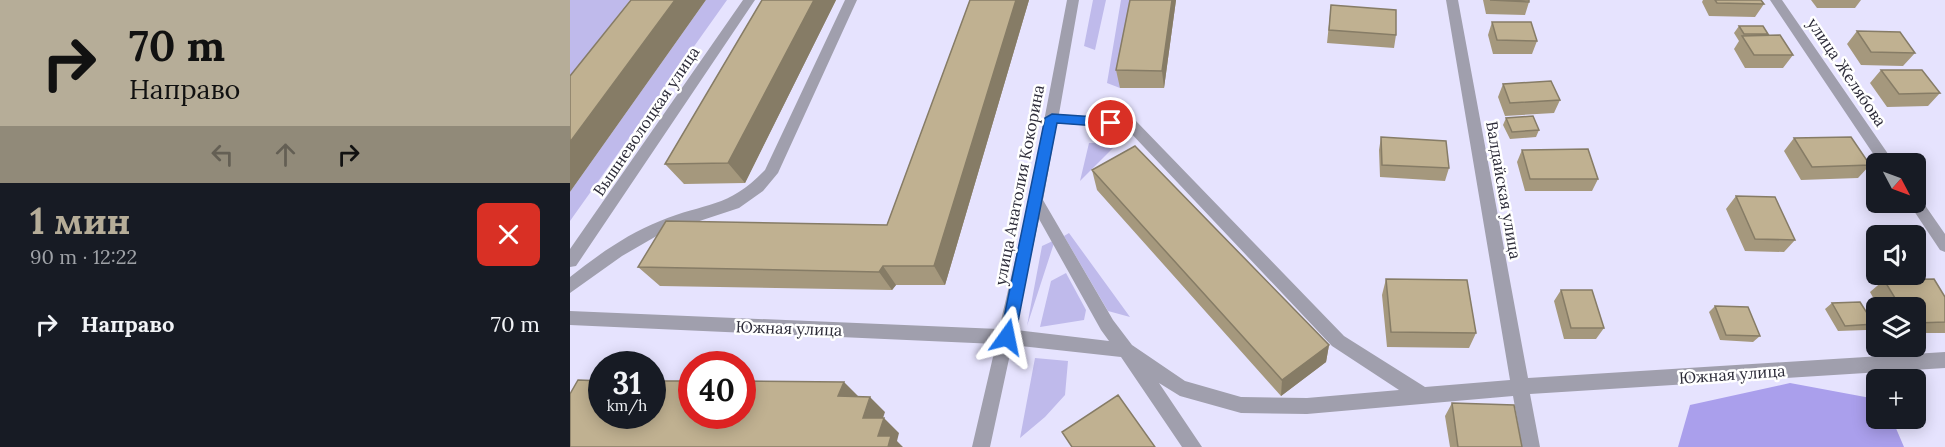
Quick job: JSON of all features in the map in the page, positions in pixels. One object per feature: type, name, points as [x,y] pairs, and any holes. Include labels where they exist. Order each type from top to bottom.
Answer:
[{"type":"street","name":"Вышневолоцкая улица","points":[[570,261],[749,0]]},
{"type":"street","points":[[570,286],[615,252],[666,224],[740,203],[759,188],[771,173],[851,0]]},
{"type":"street","name":"улица Анатолия Кокорина","points":[[981,447],[1036,200],[1073,0]]},
{"type":"street","name":"Валдайская улица","points":[[1452,0],[1531,447]]},
{"type":"street","name":"улица Желябова","points":[[1776,0],[1880,153]]},
{"type":"street","points":[[1052,118],[1131,124],[1338,341],[1424,396]]},
{"type":"street","points":[[1036,200],[1107,325],[1193,447]]},
{"type":"street","points":[[1922,213],[1945,246]]},
{"type":"street","name":"Южная улица","points":[[570,318],[1007,337],[1126,350],[1180,388],[1241,405],[1307,406],[1519,387],[1945,360]]},
{"type":"shaded area","points":[[570,0],[630,0],[575,70],[570,123]]},
{"type":"shaded area","points":[[706,0],[727,0],[570,221],[570,192]]},
{"type":"shaded area","points":[[1093,0],[1106,0],[1095,50],[1084,46]]},
{"type":"shaded area","points":[[1121,0],[1136,0],[1120,88],[1107,83]]},
{"type":"shaded area","points":[[1089,143],[1118,143],[1080,181]]},
{"type":"shaded area","points":[[1069,233],[1130,317],[1108,311],[1064,236]]},
{"type":"shaded area","points":[[1055,240],[1027,326],[1042,246]]},
{"type":"shaded area","points":[[1066,273],[1086,310],[1084,320],[1040,327],[1051,281]]},
{"type":"shaded area","points":[[1035,358],[1068,361],[1065,395],[1045,417],[1020,438]]},
{"type":"shaded area","points":[[1790,383],[1866,397],[1866,429],[1896,429],[1904,447],[1678,447],[1690,405]]},
{"type":"building","points":[[631,0],[675,0],[570,142],[570,76]]},
{"type":"building","points":[[762,0],[814,0],[728,163],[665,164]]},
{"type":"building","points":[[970,0],[1016,0],[934,266],[883,266],[879,272],[638,267],[666,221],[887,225]]},
{"type":"building","points":[[1130,0],[1172,0],[1162,71],[1116,70]]},
{"type":"building","points":[[1490,0],[1529,0],[1529,2]]},
{"type":"building","points":[[1715,0],[1761,0],[1764,4],[1717,3]]},
{"type":"building","points":[[1331,5],[1396,10],[1396,35],[1329,30]]},
{"type":"building","points":[[1492,22],[1531,22],[1537,41],[1497,40]]},
{"type":"building","points":[[1739,26],[1763,26],[1768,34],[1744,34]]},
{"type":"building","points":[[1857,31],[1900,32],[1915,53],[1871,52]]},
{"type":"building","points":[[1780,35],[1793,55],[1754,55],[1742,36]]},
{"type":"building","points":[[1881,70],[1922,70],[1940,93],[1899,94]]},
{"type":"building","points":[[1551,81],[1560,100],[1510,103],[1503,84]]},
{"type":"building","points":[[1533,116],[1539,130],[1512,132],[1506,118]]},
{"type":"building","points":[[1381,137],[1446,141],[1449,168],[1382,165]]},
{"type":"building","points":[[1851,137],[1866,159],[1866,165],[1812,167],[1794,138]]},
{"type":"building","points":[[1135,146],[1329,345],[1282,380],[1092,170]]},
{"type":"building","points":[[1588,149],[1598,179],[1530,179],[1522,150]]},
{"type":"building","points":[[1736,196],[1775,197],[1795,240],[1755,239]]},
{"type":"building","points":[[1386,279],[1467,280],[1476,333],[1391,332]]},
{"type":"building","points":[[1926,279],[1934,279],[1945,297],[1945,322],[1926,323],[1926,297],[1894,297],[1887,285],[1926,285]]},
{"type":"building","points":[[1561,290],[1592,290],[1604,328],[1571,328]]},
{"type":"building","points":[[1860,302],[1866,311],[1866,325],[1845,326],[1832,303]]},
{"type":"building","points":[[1715,306],[1748,307],[1760,336],[1726,335]]},
{"type":"building","points":[[578,380],[588,380],[588,429],[666,429],[666,381],[678,381],[678,429],[756,429],[756,381],[844,382],[838,396],[870,397],[863,418],[884,418],[878,436],[891,436],[888,447],[570,447],[570,394]]},
{"type":"building","points":[[1118,395],[1155,447],[1072,447],[1062,432]]},
{"type":"building","points":[[1452,403],[1514,405],[1522,447],[1458,447]]},
{"type":"route","points":[[1007,337],[1052,118],[1111,123]]}]
